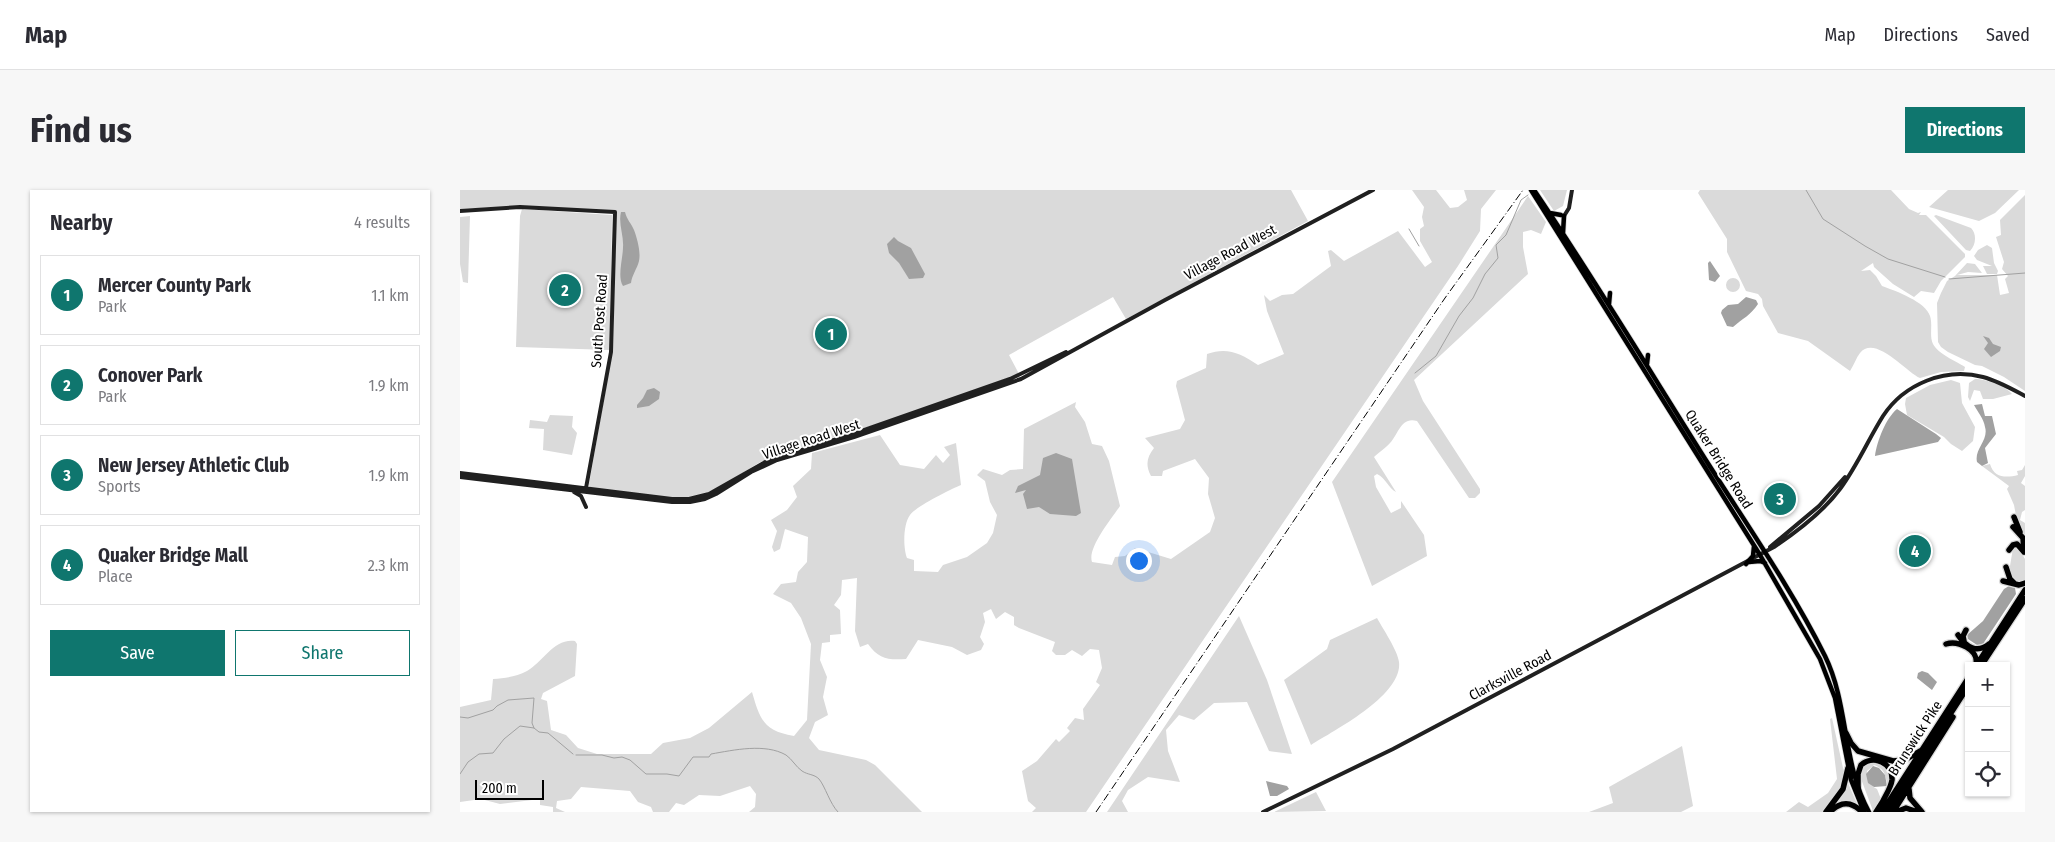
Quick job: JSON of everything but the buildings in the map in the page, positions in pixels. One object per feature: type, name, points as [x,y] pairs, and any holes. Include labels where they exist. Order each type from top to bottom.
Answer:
[{"type":"highway","points":[[2014,517],[2023,538],[2025,553]]},
{"type":"highway","points":[[2023,538],[2012,529],[2018,536],[2025,553]]},
{"type":"highway","points":[[2009,550],[2013,545],[2017,544],[2025,553]]},
{"type":"highway","points":[[2006,567],[2010,579],[2014,583]]},
{"type":"highway","points":[[2003,581],[2020,585],[2025,583]]},
{"type":"highway","points":[[1979,662],[2025,590]]},
{"type":"highway","points":[[1984,662],[2025,599]]},
{"type":"highway","points":[[2012,618],[2025,608]]},
{"type":"highway","points":[[1964,644],[1963,637],[1966,630]]},
{"type":"highway","points":[[1957,636],[1976,654],[1976,662]]},
{"type":"highway","points":[[1946,644],[1954,642],[1979,650],[1992,642]]},
{"type":"highway","name":"Brunswick Pike","points":[[1882,812],[1965,683]]},
{"type":"highway","name":"Brunswick Pike","points":[[1887,812],[1965,691]]},
{"type":"highway","points":[[1895,812],[1956,711],[1960,698]]},
{"type":"highway","points":[[1846,733],[1858,751],[1893,761],[1905,760],[1922,750]]},
{"type":"highway","points":[[1876,812],[1915,755],[1922,750]]},
{"type":"highway","points":[[1858,789],[1858,774],[1861,765],[1870,760],[1882,762],[1889,768],[1892,778],[1882,803]]},
{"type":"highway","points":[[1826,812],[1844,789],[1848,768]]},
{"type":"highway","points":[[1910,786],[1909,797],[1922,812]]},
{"type":"highway","points":[[1830,812],[1838,805],[1846,803],[1863,812]]},
{"type":"highway","points":[[1895,812],[1906,808],[1918,812]]},
{"type":"main road","name":"Village Road West","points":[[460,475],[517,484],[672,502],[700,500],[716,494],[751,472],[777,460],[854,437],[1021,379],[1099,335],[1373,190]]},
{"type":"main road","points":[[1563,234],[1563,216],[1570,204],[1572,190]]},
{"type":"main road","name":"Quaker Bridge Road","points":[[1533,191],[1609,305],[1828,662],[1839,696],[1858,789],[1869,812]]},
{"type":"main road","name":"Quaker Bridge Road","points":[[1533,191],[1753,545],[1762,554],[1765,563],[1820,660],[1835,698],[1848,768],[1853,788],[1863,812]]},
{"type":"main road","name":"South Post Road","points":[[460,211],[528,208],[615,212],[611,352],[586,488]]},
{"type":"main road","points":[[1549,213],[1563,216]]},
{"type":"main road","points":[[1609,305],[1610,293]]},
{"type":"main road","name":"Village Road West","points":[[460,475],[680,499],[704,496],[767,461],[853,434],[1010,379],[1099,335]]},
{"type":"main road","points":[[1648,355],[1648,368]]},
{"type":"main road","name":"Clarksville Road","points":[[1263,812],[1392,749],[1762,554],[1799,529],[1820,511],[1840,489],[1883,416],[1908,390],[1927,380],[1953,375],[1977,376],[2000,383],[2025,396]]},
{"type":"main road","points":[[517,484],[575,492],[580,496],[586,507]]},
{"type":"main road","points":[[1748,563],[1753,556],[1753,545]]},
{"type":"main road","points":[[1748,563],[1760,561],[1765,563]]},
{"type":"shaded area","points":[[460,190],[1291,190],[1308,221],[1126,319],[1113,297],[1009,355],[1019,374],[906,415],[771,457],[704,494],[680,498],[590,488],[589,484],[613,348],[616,212],[522,206],[460,209]]},
{"type":"shaded area","points":[[1412,190],[1436,190],[1450,208],[1458,207],[1467,200],[1464,190],[1496,190],[1481,209],[1480,231],[1458,266],[1086,812],[1032,812],[1036,808],[1028,801],[1022,771],[1037,761],[1056,739],[1059,742],[1070,731],[1067,728],[1075,718],[1084,720],[1083,709],[1100,685],[1096,682],[1102,668],[1099,650],[1090,649],[1082,656],[1072,650],[1065,655],[1056,655],[1052,651],[1055,642],[1014,625],[1014,617],[1005,612],[996,619],[991,609],[983,613],[985,622],[980,637],[984,644],[981,650],[967,655],[952,647],[918,640],[906,659],[884,658],[876,653],[868,644],[860,647],[855,631],[857,578],[842,580],[841,595],[834,605],[840,610],[841,634],[830,635],[830,642],[822,643],[820,660],[827,677],[823,697],[828,715],[815,722],[809,738],[819,750],[866,760],[875,765],[922,812],[749,812],[755,807],[756,794],[750,786],[720,796],[699,795],[684,805],[676,803],[669,812],[653,812],[651,807],[638,802],[630,791],[581,787],[571,799],[557,801],[556,808],[565,812],[553,812],[553,807],[540,805],[540,799],[500,804],[481,799],[460,802],[460,707],[491,700],[493,679],[515,676],[527,671],[555,647],[568,641],[575,641],[577,644],[575,676],[543,693],[541,699],[547,701],[551,730],[566,735],[578,748],[597,754],[651,754],[663,743],[690,738],[709,728],[752,692],[765,723],[776,731],[794,736],[807,720],[811,644],[801,618],[791,603],[773,594],[781,584],[796,582],[798,572],[807,562],[808,537],[785,529],[780,549],[774,552],[772,547],[777,531],[771,520],[787,510],[797,497],[793,486],[811,469],[812,453],[880,435],[900,465],[924,469],[936,455],[943,463],[950,455],[944,447],[956,443],[961,485],[934,498],[913,512],[908,519],[905,530],[906,554],[907,558],[914,560],[914,571],[938,572],[943,565],[967,557],[987,543],[993,533],[997,515],[990,502],[985,481],[977,475],[983,469],[1002,475],[1010,470],[1023,469],[1024,429],[1076,402],[1075,407],[1085,422],[1092,444],[1102,446],[1109,461],[1120,506],[1106,525],[1093,549],[1092,562],[1112,565],[1115,557],[1125,556],[1135,548],[1171,559],[1210,532],[1215,518],[1208,494],[1209,478],[1195,459],[1163,471],[1162,476],[1151,476],[1147,465],[1148,458],[1154,448],[1145,438],[1180,429],[1185,420],[1176,386],[1177,381],[1206,368],[1207,354],[1214,352],[1233,352],[1258,365],[1284,354],[1267,311],[1264,295],[1270,301],[1282,295],[1293,294],[1331,266],[1328,251],[1331,250],[1344,261],[1398,231],[1425,267],[1432,262],[1420,241],[1420,229],[1424,226],[1422,217],[1424,207]]},
{"type":"shaded area","points":[[1540,190],[1567,190],[1563,206],[1554,211]]},
{"type":"shaded area","points":[[1700,190],[1891,190],[1909,209],[1918,213],[1921,212],[1919,215],[1926,215],[1965,254],[1965,257],[1941,281],[1934,293],[1921,291],[1914,297],[1893,284],[1874,267],[1873,263],[1861,271],[1870,270],[1882,286],[1923,306],[1930,316],[1931,338],[1935,348],[1965,367],[1964,371],[1941,372],[1920,378],[1882,351],[1866,348],[1860,353],[1850,371],[1808,341],[1778,333],[1763,306],[1762,299],[1758,294],[1746,291],[1727,252],[1727,239],[1698,193]]},
{"type":"shaded area","points":[[1948,190],[2019,190],[1995,213],[1979,221],[1929,207]]},
{"type":"shaded area","points":[[2025,195],[2025,391],[2004,377],[1982,366],[1975,365],[1941,347],[1938,342],[1937,303],[1947,281],[1955,276],[1967,263],[1975,264],[1982,273],[1968,272],[1957,275],[1997,275],[2000,295],[2009,293],[2005,279],[2008,276],[2002,269],[2004,262],[1996,237],[2001,235],[2000,220]]},
{"type":"shaded area","points":[[1528,196],[1546,222],[1541,234],[1531,230],[1523,232],[1523,247],[1528,274],[1414,380],[1423,401],[1480,489],[1480,493],[1475,498],[1469,498],[1417,421],[1407,421],[1400,427],[1387,447],[1374,457],[1396,492],[1377,474],[1374,476],[1376,487],[1391,513],[1401,508],[1401,501],[1424,535],[1427,556],[1372,586],[1332,482]]},
{"type":"shaded area","points":[[522,209],[612,215],[610,350],[516,347],[520,216]]},
{"type":"shaded area","points":[[621,212],[625,212],[634,230],[639,253],[639,261],[631,283],[623,286],[620,278],[623,251]]},
{"type":"shaded area","points":[[1936,215],[1971,228],[1975,240],[1974,246],[1970,251],[1966,250],[1934,216]]},
{"type":"shaded area","points":[[470,216],[468,283],[463,282],[460,264],[460,217]]},
{"type":"shaded area","points":[[894,237],[911,248],[925,274],[923,278],[909,279],[899,263],[889,253],[887,244]]},
{"type":"shaded area","points":[[1987,245],[1992,248],[1994,263],[1998,271],[1997,274],[1987,274],[1983,266],[1992,266],[1977,260],[1974,256],[1978,250]]},
{"type":"shaded area","points":[[1710,261],[1720,276],[1715,282],[1709,280],[1708,263]]},
{"type":"shaded area","points":[[1730,278],[1736,278],[1740,285],[1736,292],[1730,292],[1726,288],[1726,282]]},
{"type":"shaded area","points":[[1746,297],[1756,300],[1758,304],[1733,327],[1727,326],[1721,313],[1722,310],[1728,305],[1738,304]]},
{"type":"shaded area","points":[[1983,336],[1989,338],[1993,344],[2001,347],[2000,351],[1991,357],[1984,349],[1988,343]]},
{"type":"shaded area","points":[[1975,379],[1985,380],[2005,388],[2012,394],[1993,399],[1983,399],[1980,391],[1974,390],[1970,401],[1968,397],[1969,383]]},
{"type":"shaded area","points":[[1951,380],[1960,383],[1962,403],[1975,427],[1973,441],[1962,451],[1944,437],[1907,415],[1905,404],[1906,398],[1930,385]]},
{"type":"shaded area","points":[[654,388],[660,392],[659,399],[649,406],[637,408],[647,390]]},
{"type":"shaded area","points":[[1982,404],[1985,416],[1992,416],[1996,434],[1985,448],[1988,463],[1982,466],[1977,462],[1977,457],[1986,432],[1983,421],[1974,405]]},
{"type":"shaded area","points":[[1897,409],[1941,438],[1938,442],[1875,456],[1883,430],[1889,418]]},
{"type":"shaded area","points":[[550,415],[573,416],[572,427],[577,433],[572,455],[543,450],[544,429],[529,428],[530,420],[547,422]]},
{"type":"shaded area","points":[[1056,453],[1072,459],[1081,513],[1076,516],[1050,514],[1039,507],[1027,509],[1023,494],[1026,490],[1015,493],[1018,486],[1040,475],[1043,458]]},
{"type":"shaded area","points":[[1990,464],[1994,472],[2005,477],[2018,475],[2017,471],[2022,470],[2025,465],[2025,476],[2021,483],[2025,486],[2025,510],[2022,512],[2020,520],[2025,523],[2025,539],[2007,489],[2009,486],[1982,466]]},
{"type":"shaded area","points":[[2018,547],[2025,559],[2025,582],[2015,583],[2009,572],[2013,548]]},
{"type":"shaded area","points":[[2009,586],[2015,588],[2016,594],[1983,644],[1977,645],[1968,639],[1967,635],[1983,621],[2004,589]]},
{"type":"shaded area","points":[[1239,616],[1267,680],[1292,754],[1269,751],[1247,702],[1214,703],[1194,720],[1179,715],[1166,730],[1168,751],[1180,782],[1148,777],[1128,790],[1122,801],[1128,812],[1107,812]]},
{"type":"shaded area","points":[[1377,618],[1398,657],[1397,674],[1390,687],[1366,710],[1311,745],[1284,680],[1327,649],[1330,640]]},
{"type":"shaded area","points":[[1922,671],[1928,673],[1937,682],[1932,690],[1917,678],[1918,673]]},
{"type":"shaded area","points":[[1832,718],[1845,777],[1842,787],[1824,812],[1786,812],[1799,802],[1808,807],[1828,793],[1837,779],[1830,719]]},
{"type":"shaded area","points":[[1682,746],[1693,806],[1681,812],[1589,812],[1613,803],[1609,787]]},
{"type":"shaded area","points":[[1870,761],[1879,762],[1888,773],[1889,779],[1888,786],[1883,771],[1874,765],[1867,771],[1869,781],[1877,789],[1881,799],[1873,811],[1860,776],[1861,768]]},
{"type":"shaded area","points":[[1873,766],[1879,768],[1885,775],[1887,786],[1874,787],[1868,783],[1866,774]]},
{"type":"shaded area","points":[[1266,781],[1287,786],[1289,789],[1277,796],[1270,796]]},
{"type":"shaded area","points":[[1848,783],[1858,806],[1855,804],[1831,809]]},
{"type":"shaded area","points":[[1316,792],[1326,811],[1274,812]]},
{"type":"waterway","points":[[1806,190],[1823,219],[1865,246],[1888,259],[1945,277]]},
{"type":"waterway","points":[[1415,373],[1436,356],[1459,316],[1473,298],[1485,274],[1498,258],[1496,245],[1506,235],[1521,200],[1528,195]]},
{"type":"waterway","points":[[1409,229],[1419,246]]},
{"type":"waterway","points":[[1949,279],[2025,273]]},
{"type":"waterway","points":[[460,717],[468,718],[493,710],[508,700],[534,698],[532,723],[534,728]]},
{"type":"waterway","points":[[460,774],[468,762],[479,754],[493,753],[504,739],[520,726],[548,733],[573,754]]},
{"type":"waterway","points":[[576,755],[622,757],[630,760],[646,774],[679,776],[693,757],[709,757],[711,754],[739,749],[769,749],[786,755],[802,771],[819,779],[838,812]]},
{"type":"railway","points":[[1096,812],[1445,298],[1523,190]]},
{"type":"place","name":"Conover Park","points":[[565,290]]},
{"type":"place","name":"Mercer County Park","points":[[831,334]]},
{"type":"place","name":"New Jersey Athletic Club","points":[[1780,499]]},
{"type":"place","name":"Quaker Bridge Mall","points":[[1915,551]]}]
